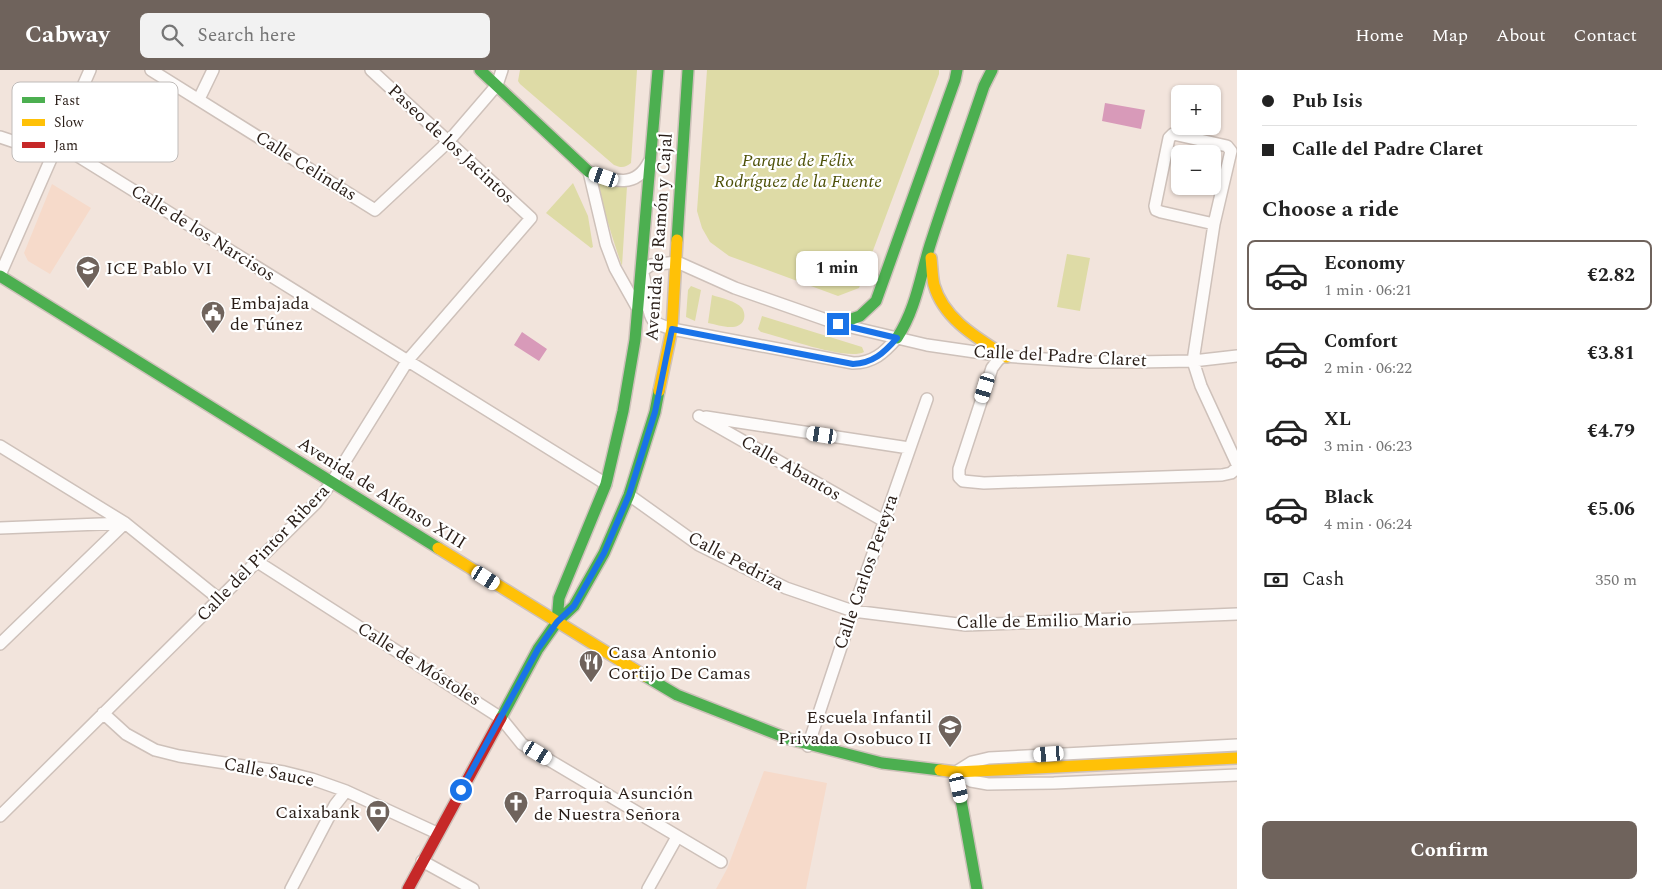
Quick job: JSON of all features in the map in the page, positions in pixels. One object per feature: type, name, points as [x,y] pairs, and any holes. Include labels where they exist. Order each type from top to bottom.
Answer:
[{"type":"main road","points":[[480,70],[588,172]]},
{"type":"main road","name":"Avenida de Ramón y Cajal","points":[[557,622],[559,598],[606,484],[623,411],[635,340],[658,70]]},
{"type":"main road","name":"Avenida de Ramón y Cajal","points":[[408,889],[422,860],[538,649],[557,622],[574,606],[604,553],[629,495],[655,412],[672,329],[688,70]]},
{"type":"main road","points":[[838,324],[850,322],[860,317],[876,301],[957,70]]},
{"type":"main road","points":[[897,338],[908,321],[929,248],[984,86],[992,70]]},
{"type":"main road","points":[[929,248],[934,286],[948,313],[975,336],[1005,357]]},
{"type":"main road","name":"Avenida de Alfonso XIII","points":[[0,276],[557,622],[677,694],[808,746],[882,762],[956,772],[1237,758]]},
{"type":"main road","points":[[956,772],[977,889]]},
{"type":"street","points":[[85,82],[90,70]]},
{"type":"street","name":"Calle Celindas","points":[[151,70],[171,82]]},
{"type":"street","points":[[199,99],[213,70]]},
{"type":"street","name":"Paseo de los Jacintos","points":[[371,70],[531,218]]},
{"type":"street","points":[[448,142],[497,85],[502,70]]},
{"type":"street","name":"Calle Celindas","points":[[178,86],[375,210],[448,142]]},
{"type":"street","points":[[1214,224],[1156,210],[1155,206],[1169,138],[1173,134],[1230,148],[1231,151],[1214,224],[1193,361],[1201,386],[1237,464]]},
{"type":"street","points":[[0,137],[12,141]]},
{"type":"street","points":[[588,172],[613,180],[632,180],[640,176],[651,158]]},
{"type":"street","points":[[0,276],[49,162]]},
{"type":"street","name":"Calle de los Narcisos","points":[[88,162],[606,484]]},
{"type":"street","points":[[588,172],[606,244],[615,268],[638,309]]},
{"type":"street","name":"Calle del Pintor Ribera","points":[[0,816],[316,503],[332,482],[408,360],[531,218]]},
{"type":"street","points":[[677,262],[651,265],[642,271],[646,280],[650,316],[654,322],[672,329],[853,364],[870,361],[878,357],[897,338]]},
{"type":"street","name":"Calle del Padre Claret","points":[[677,262],[735,288],[838,324],[926,345],[1005,357],[1098,362],[1193,361],[1237,356]]},
{"type":"street","points":[[1005,357],[998,360],[992,368],[985,388],[959,469],[959,477],[963,481],[984,483],[1222,475],[1231,473],[1237,468]]},
{"type":"street","name":"Calle Carlos Pereyra","points":[[808,746],[852,611],[926,399]]},
{"type":"street","name":"Calle Abantos","points":[[884,521],[699,416],[909,448]]},
{"type":"street","points":[[0,446],[125,523],[219,600]]},
{"type":"street","name":"Calle Pedriza","points":[[629,495],[699,545],[786,588],[852,611]]},
{"type":"street","points":[[0,528],[125,523]]},
{"type":"street","points":[[0,644],[125,523]]},
{"type":"street","name":"Calle de Móstoles","points":[[256,562],[501,718],[522,744],[721,862]]},
{"type":"street","name":"Calle de Emilio Mario","points":[[852,611],[966,625],[1237,614]]},
{"type":"street","name":"Calle Sauce","points":[[103,713],[126,734],[155,750],[179,756],[284,772],[346,791],[437,834]]},
{"type":"street","points":[[956,772],[972,762],[989,758],[1237,745]]},
{"type":"street","name":"Avenida de Alfonso XIII","points":[[956,772],[971,781],[988,784],[1237,775]]},
{"type":"street","points":[[291,889],[335,805],[346,791]]},
{"type":"street","points":[[648,889],[677,837]]},
{"type":"street","points":[[422,860],[473,889]]},
{"type":"shaded area","points":[[1105,103],[1145,110],[1141,129],[1102,121]]},
{"type":"shaded area","points":[[52,184],[91,208],[50,274],[28,261],[24,253]]},
{"type":"shaded area","points":[[522,332],[547,349],[539,361],[514,345]]},
{"type":"shaded area","points":[[764,771],[827,783],[806,889],[716,889],[727,869]]},
{"type":"green space","points":[[520,70],[637,70],[631,163],[623,167],[614,165],[520,84],[518,81]]},
{"type":"green space","name":"Parque de Félix Rodríguez de la Fuente","points":[[707,70],[939,70],[859,288],[838,296],[729,256],[710,242],[702,228],[697,211]]},
{"type":"green space","points":[[593,176],[612,187],[627,186],[622,266],[601,198]]},
{"type":"green space","points":[[573,183],[588,216],[593,247],[591,248],[546,213]]},
{"type":"green space","points":[[1067,254],[1090,258],[1080,311],[1057,307]]},
{"type":"green space","points":[[691,286],[701,290],[695,321],[686,317],[688,290]]},
{"type":"green space","points":[[712,295],[732,302],[742,308],[744,319],[738,326],[728,327],[708,323]]},
{"type":"green space","points":[[762,316],[862,347],[864,352],[856,354],[829,351],[761,332],[758,329]]},
{"type":"traffic: fast","points":[[480,70],[589,172]]},
{"type":"traffic: fast","points":[[557,622],[559,598],[606,484],[623,411],[635,340],[658,70]]},
{"type":"traffic: fast","points":[[677,240],[688,70]]},
{"type":"traffic: fast","points":[[838,324],[860,316],[876,301],[957,70]]},
{"type":"traffic: fast","points":[[897,338],[909,316],[943,205],[984,86],[992,70]]},
{"type":"traffic: fast","points":[[0,276],[438,548]]},
{"type":"traffic: fast","points":[[501,718],[538,649],[557,622],[574,606],[604,553],[629,495],[655,412],[659,391]]},
{"type":"traffic: fast","points":[[645,676],[677,695],[789,739],[882,763],[940,770]]},
{"type":"traffic: fast","points":[[956,772],[977,889]]},
{"type":"traffic: slow","points":[[659,391],[672,329],[677,240]]},
{"type":"traffic: slow","points":[[931,258],[934,285],[946,308],[974,336],[1007,357]]},
{"type":"traffic: slow","points":[[438,548],[645,676]]},
{"type":"traffic: slow","points":[[940,770],[956,772],[1237,758]]},
{"type":"traffic: jam","points":[[408,889],[501,718]]},
{"type":"place","name":"ICE Pablo VI","points":[[88,289]]},
{"type":"place","name":"Embajada de Túnez","points":[[213,334]]},
{"type":"place","name":"Casa Antonio Cortijo De Camas","points":[[591,683]]},
{"type":"place","name":"Escuela Infantil Privada Osobuco II","points":[[950,748]]},
{"type":"place","name":"Parroquia Asunción de Nuestra Señora","points":[[516,824]]},
{"type":"place","name":"Caixabank","points":[[378,833]]},
{"type":"route","points":[[461,790],[538,649],[557,622],[574,606],[604,553],[629,495],[655,412],[672,329],[853,364],[870,361],[878,357],[897,338],[838,324]]}]
